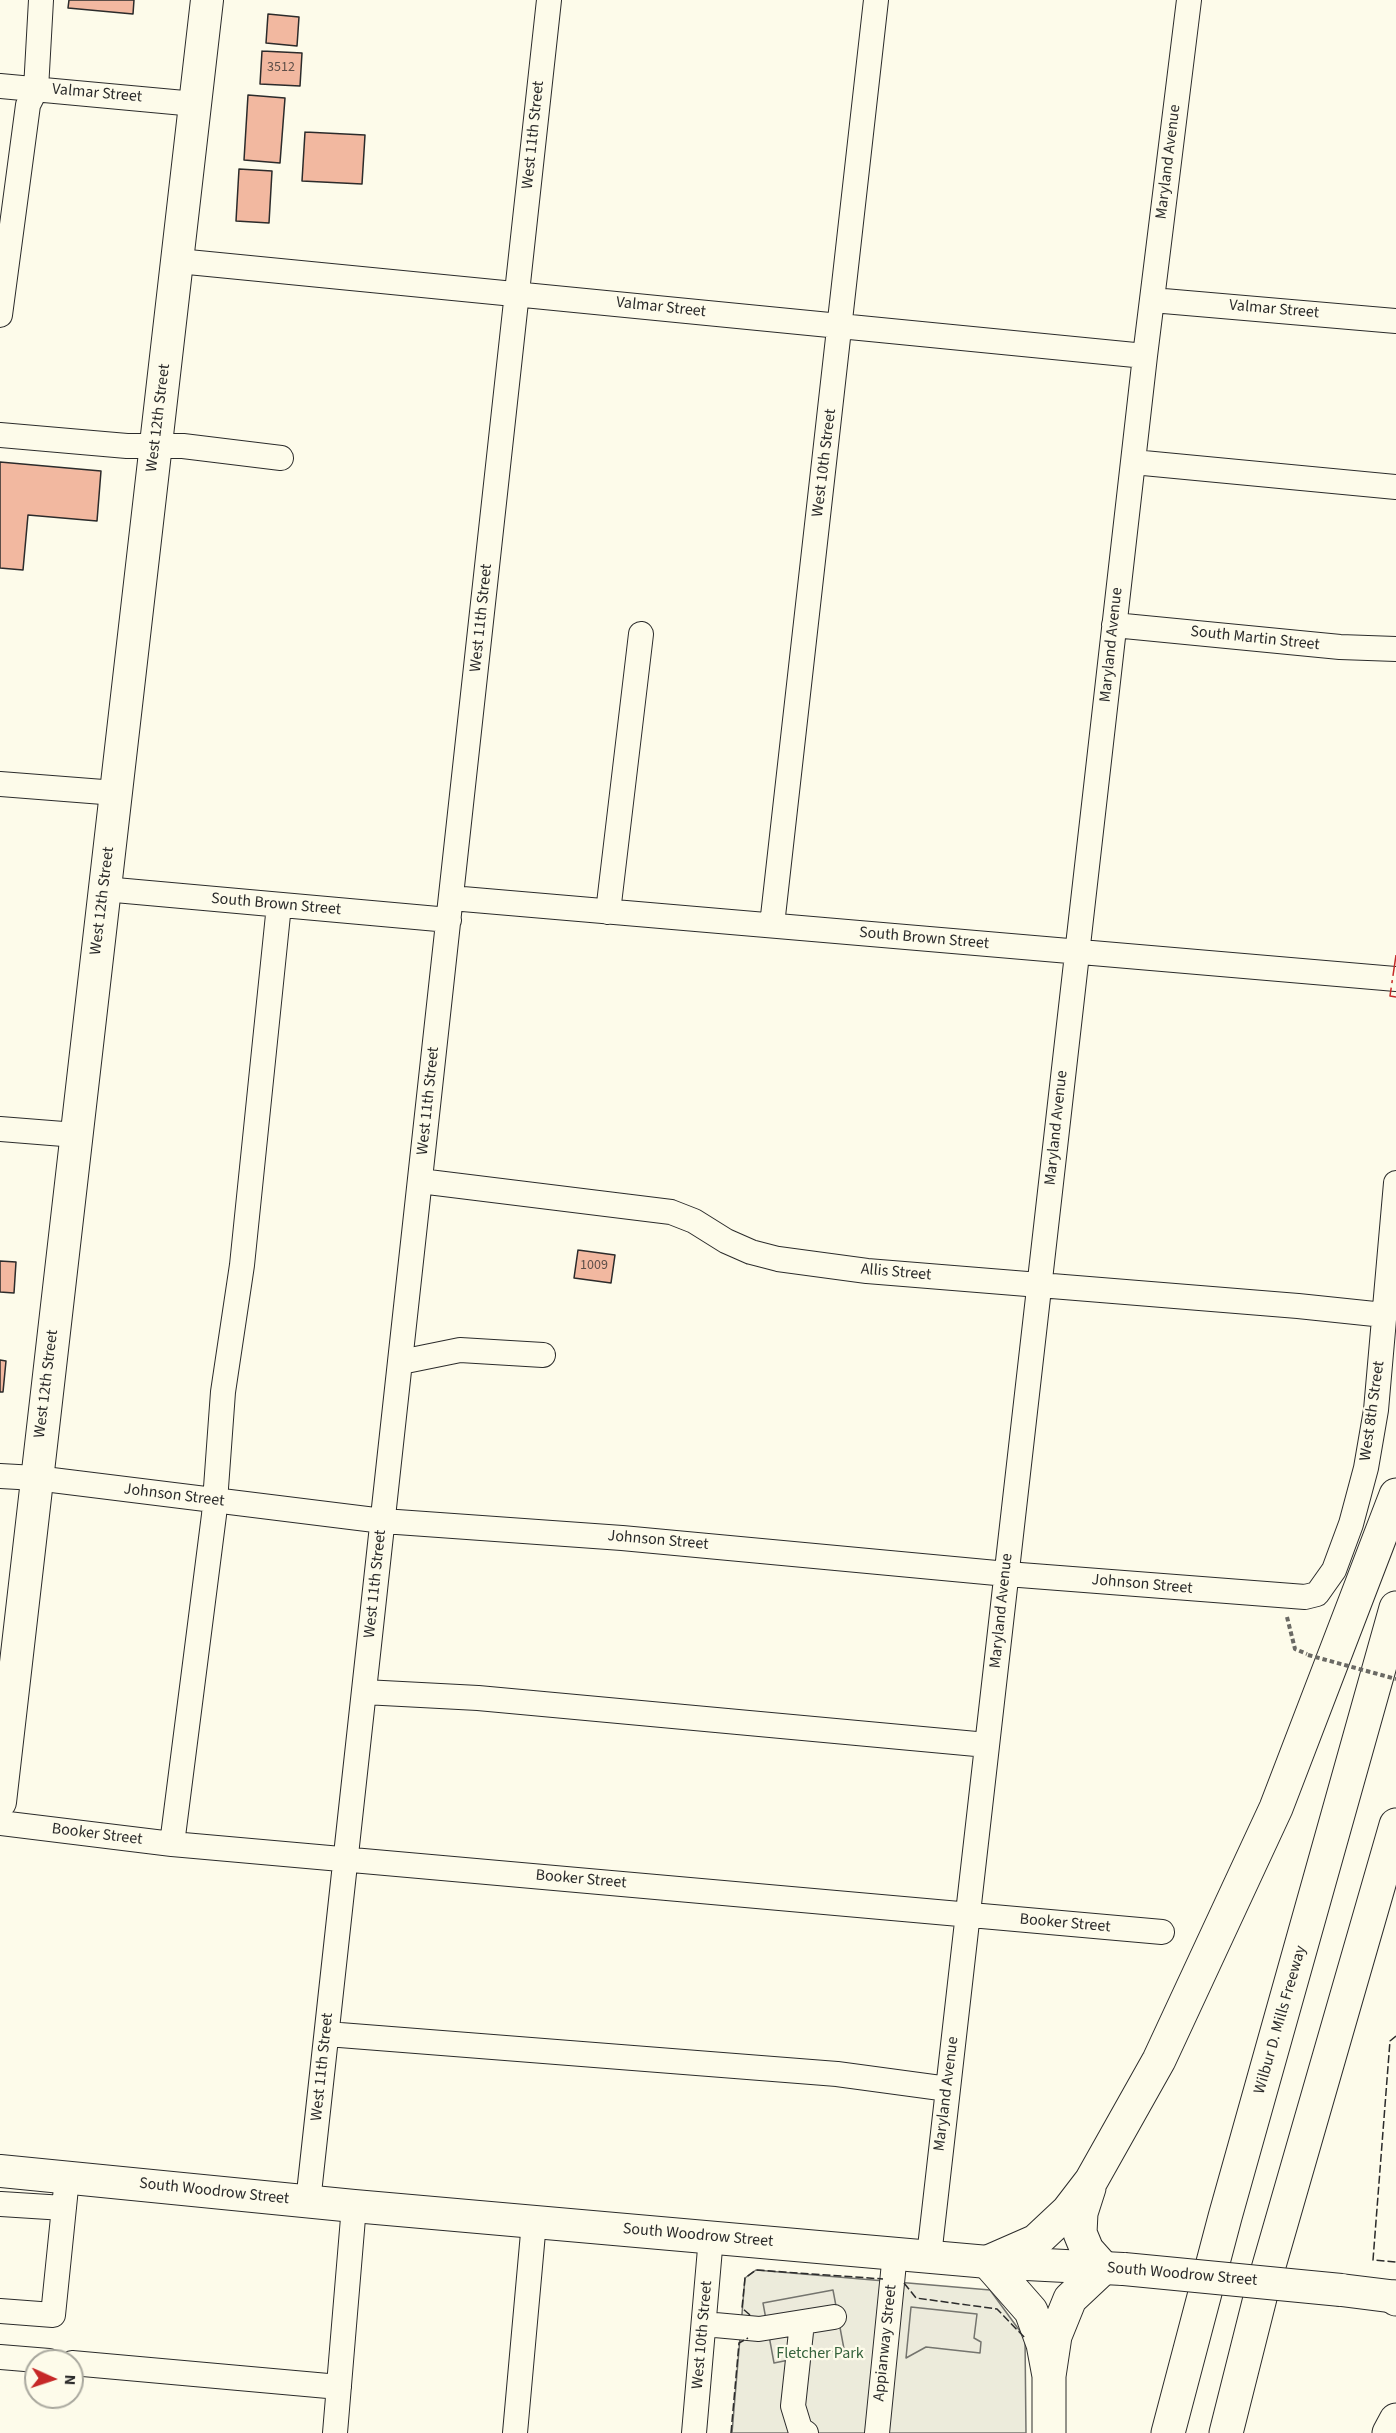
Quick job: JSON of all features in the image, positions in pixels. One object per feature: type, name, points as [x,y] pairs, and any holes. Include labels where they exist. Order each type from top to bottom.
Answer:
[{"type":"highway","points":[[1049,2376],[1043,2344],[1031,2311],[988,2262],[1036,2241],[1048,2233],[1091,2181],[1159,2060],[1271,1819],[1396,1495]]},
{"type":"highway","name":"Wilbur D. Mills Freeway","points":[[1168,2433],[1225,2217],[1396,1608]]},
{"type":"highway","points":[[1226,2433],[1262,2290],[1396,1825]]},
{"type":"highway","points":[[1049,2433],[1049,2376],[1055,2336],[1065,2306],[1114,2269],[1087,2250],[1080,2233],[1081,2213],[1091,2181]]},
{"type":"highway","points":[[1389,2433],[1396,2420]]},
{"type":"main road","name":"West 12th Street","points":[[0,1802],[207,0]]},
{"type":"main road","name":"South Woodrow Street","points":[[2,2172],[308,2202],[988,2262],[1114,2269],[1341,2290],[1396,2298]]},
{"type":"street","points":[[0,315],[28,105],[36,89],[41,0]]},
{"type":"street","name":"West 11th Street","points":[[308,2202],[549,0]]},
{"type":"street","name":"West 10th Street","points":[[772,926],[876,0]]},
{"type":"street","name":"Maryland Avenue","points":[[929,2256],[1114,624],[1189,0]]},
{"type":"street","name":"Valmar Street","points":[[0,86],[195,104]]},
{"type":"street","name":"Valmar Street","points":[[178,261],[1145,356]]},
{"type":"street","name":"Valmar Street","points":[[1152,300],[1396,321]]},
{"type":"street","points":[[0,435],[127,446],[156,445],[281,458]]},
{"type":"street","points":[[1133,462],[1396,487]]},
{"type":"street","name":"South Martin Street","points":[[1114,624],[1340,647],[1396,649]]},
{"type":"street","points":[[608,912],[641,634]]},
{"type":"street","points":[[0,784],[116,793]]},
{"type":"street","name":"South Brown Street","points":[[104,889],[279,905],[608,912],[1396,979]]},
{"type":"street","points":[[172,1844],[215,1501],[223,1392],[242,1265],[279,905]]},
{"type":"street","points":[[0,1129],[76,1135]]},
{"type":"street","name":"Allis Street","points":[[420,1181],[671,1212],[694,1221],[726,1241],[751,1252],[778,1259],[867,1271],[1384,1315]]},
{"type":"street","name":"West 8th Street","points":[[1317,1594],[1334,1570],[1351,1524],[1366,1468],[1376,1410],[1396,1183]]},
{"type":"street","points":[[401,1362],[460,1350],[543,1355]]},
{"type":"street","name":"Johnson Street","points":[[0,1476],[36,1478],[383,1521],[622,1538],[1297,1598],[1317,1594]]},
{"type":"street","points":[[364,1692],[490,1699],[987,1745]]},
{"type":"street","name":"Booker Street","points":[[0,1822],[172,1844],[1162,1932]]},
{"type":"street","points":[[327,2034],[837,2074],[948,2089]]},
{"type":"street","points":[[2,2172],[1,2213],[64,2208]]},
{"type":"street","points":[[0,2311],[52,2316],[67,2178]]},
{"type":"street","points":[[335,2433],[354,2206]]},
{"type":"street","points":[[515,2433],[534,2222]]},
{"type":"street","name":"West 10th Street","points":[[694,2433],[711,2237]]},
{"type":"street","name":"Appianway Street","points":[[873,2432],[895,2253]]},
{"type":"street","points":[[704,2324],[759,2329],[834,2317]]},
{"type":"street","points":[[799,2324],[801,2332],[794,2406],[800,2429],[806,2433]]},
{"type":"street","points":[[0,2357],[24,2359]]},
{"type":"street","points":[[84,2364],[339,2387]]},
{"type":"path","points":[[1280,1596],[1295,1649],[1308,1655],[1396,1679]]},
{"type":"green space","name":"Fletcher Park","points":[[756,2270],[990,2290],[1025,2338],[1026,2433],[732,2433],[745,2278]]},
{"type":"shaded area","points":[[833,2290],[844,2349],[774,2363],[763,2303]]},
{"type":"shaded area","points":[[911,2307],[977,2314],[974,2338],[981,2342],[980,2353],[926,2347],[906,2358]]},
{"type":"building","points":[[69,0],[134,0],[133,14],[68,8]]},
{"type":"building","points":[[268,14],[299,17],[297,46],[266,43]]},
{"type":"building","points":[[262,51],[302,53],[300,86],[260,84]]},
{"type":"building","points":[[248,95],[285,98],[280,163],[244,160]]},
{"type":"building","points":[[305,132],[365,135],[362,184],[302,181]]},
{"type":"building","points":[[239,169],[272,171],[269,223],[236,221]]},
{"type":"building","points":[[0,462],[101,471],[97,521],[28,515],[23,570],[0,568]]},
{"type":"building","points":[[578,1250],[615,1255],[611,1283],[574,1278]]},
{"type":"building","points":[[0,1261],[16,1262],[14,1293],[0,1292]]},
{"type":"building","points":[[0,1360],[6,1361],[3,1392],[0,1392]]},
{"type":"fence","points":[[1396,2036],[1390,2041],[1373,2260],[1396,2262]]},
{"type":"fence","points":[[750,2315],[742,2308],[745,2278],[756,2270],[883,2279]]},
{"type":"fence","points":[[904,2283],[916,2298],[997,2309],[1025,2338]]},
{"type":"fence","points":[[731,2433],[739,2343],[748,2338]]},
{"type":"power","points":[[1396,955],[1390,996],[1396,997]]}]
